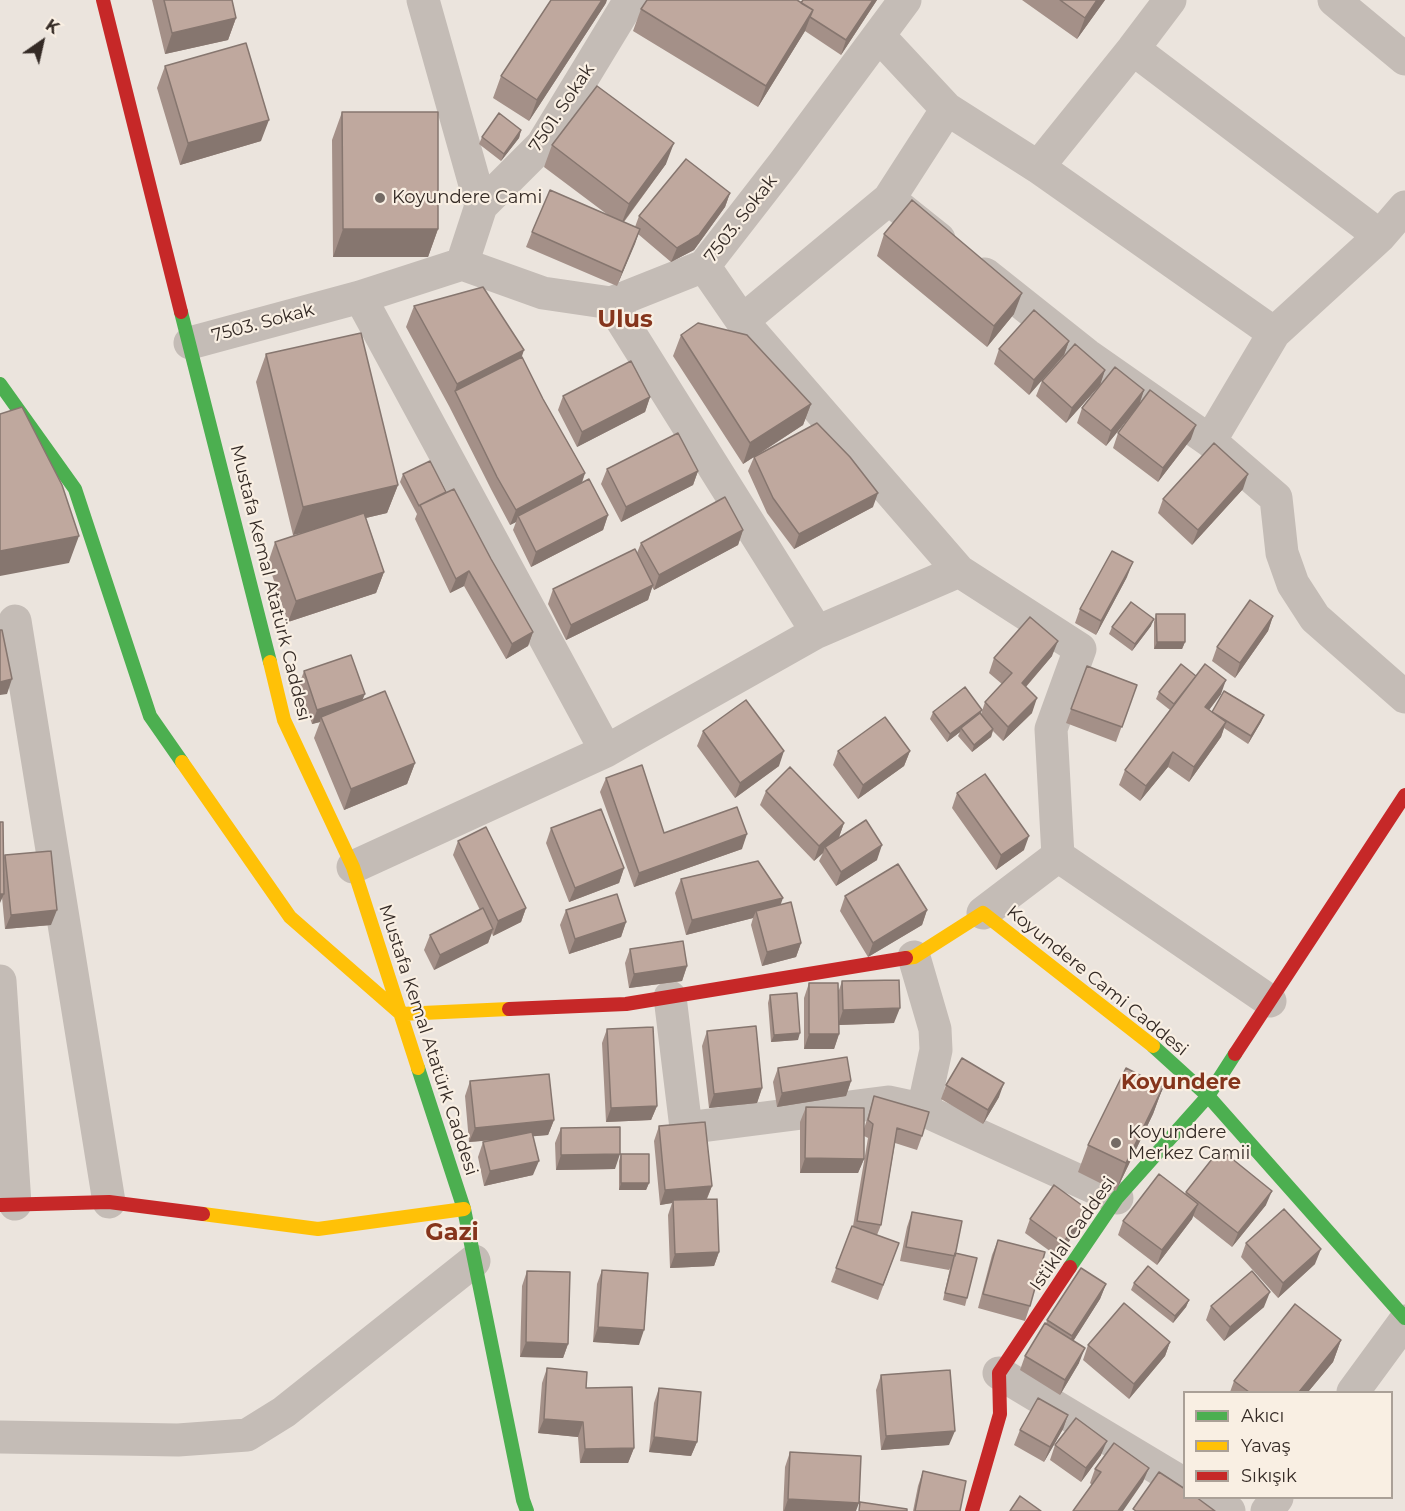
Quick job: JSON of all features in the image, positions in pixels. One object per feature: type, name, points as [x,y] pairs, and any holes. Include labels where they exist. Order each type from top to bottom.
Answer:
[{"type":"street","name":"Mustafa Kemal Atatürk Caddesi","points":[[103,0],[284,720],[352,867],[464,1209],[528,1511]]},
{"type":"street","points":[[423,0],[481,206],[462,264],[543,293],[611,303],[817,632]]},
{"type":"street","name":"7501. Sokak","points":[[481,206],[542,145],[630,0]]},
{"type":"street","name":"7503. Sokak","points":[[611,303],[704,266],[784,163],[904,0]]},
{"type":"street","points":[[1038,167],[1133,50],[1170,0]]},
{"type":"street","points":[[1334,0],[1405,59]]},
{"type":"street","points":[[879,36],[947,109],[1038,167],[1274,333]]},
{"type":"street","points":[[1133,50],[1380,236]]},
{"type":"street","points":[[742,321],[889,199],[947,109]]},
{"type":"street","points":[[889,199],[1087,355],[1210,441],[1276,498],[1282,553],[1293,584],[1315,618],[1405,697]]},
{"type":"street","points":[[1210,441],[1274,333],[1380,236],[1405,207]]},
{"type":"street","name":"7503. Sokak","points":[[190,343],[360,297],[462,264]]},
{"type":"street","points":[[704,266],[742,321],[959,570],[1080,649],[1051,729],[1058,855]]},
{"type":"street","points":[[360,297],[606,751]]},
{"type":"street","points":[[0,384],[75,489],[150,716],[290,917],[401,1014],[626,1004],[914,957],[983,913],[1058,855]]},
{"type":"street","points":[[352,867],[606,751],[817,632],[959,570]]},
{"type":"street","points":[[15,621],[109,1202]]},
{"type":"street","name":"Istiklal Caddesi","points":[[999,1373],[1117,1198],[1208,1096],[1405,795]]},
{"type":"street","points":[[1058,855],[1270,1000]]},
{"type":"street","name":"Koyundere Cami Caddesi","points":[[983,913],[1146,1040],[1208,1096],[1405,1319]]},
{"type":"street","points":[[914,957],[935,1029],[936,1050],[923,1110]]},
{"type":"street","points":[[0,981],[8,1205],[109,1202],[318,1229],[464,1209]]},
{"type":"street","points":[[670,997],[686,1128],[888,1102],[923,1110],[1117,1198]]},
{"type":"street","points":[[0,1437],[178,1440],[247,1435],[284,1412],[474,1261]]},
{"type":"street","points":[[1354,1391],[1405,1319]]},
{"type":"street","points":[[999,1373],[1183,1483]]},
{"type":"street","points":[[972,1511],[1000,1414],[999,1373]]},
{"type":"street","points":[[1209,1499],[1229,1511]]},
{"type":"building","points":[[164,0],[232,0],[236,18],[172,33]]},
{"type":"building","points":[[551,0],[602,0],[537,100],[501,76]]},
{"type":"building","points":[[647,0],[797,0],[813,10],[766,86],[641,9]]},
{"type":"building","points":[[803,0],[873,0],[846,40],[810,17],[813,10],[801,3]]},
{"type":"building","points":[[1060,0],[1097,0],[1085,18]]},
{"type":"building","points":[[246,43],[269,120],[188,143],[165,66]]},
{"type":"building","points":[[597,86],[674,143],[629,204],[552,145]]},
{"type":"building","name":"Koyundere Cami","points":[[342,112],[438,112],[438,229],[343,229]]},
{"type":"building","points":[[499,113],[521,130],[504,154],[482,137]]},
{"type":"building","points":[[686,159],[730,193],[699,235],[677,248],[639,216]]},
{"type":"building","points":[[550,190],[640,229],[622,272],[532,232]]},
{"type":"building","points":[[912,200],[1022,293],[994,326],[884,234]]},
{"type":"building","points":[[483,287],[524,350],[457,384],[414,306]]},
{"type":"building","points":[[1034,310],[1069,341],[1034,380],[999,349]]},
{"type":"building","points":[[698,323],[747,335],[811,404],[750,443],[681,335]]},
{"type":"building","points":[[361,333],[398,485],[303,507],[266,354]]},
{"type":"building","points":[[1075,344],[1105,370],[1072,408],[1042,381]]},
{"type":"building","points":[[522,357],[585,473],[516,510],[497,477],[455,391]]},
{"type":"building","points":[[631,361],[650,397],[582,432],[563,396]]},
{"type":"building","points":[[1115,367],[1144,390],[1111,431],[1082,408]]},
{"type":"building","points":[[1150,390],[1196,425],[1163,468],[1118,433]]},
{"type":"building","points":[[22,407],[62,485],[79,536],[0,551],[0,414]]},
{"type":"building","points":[[817,423],[850,457],[878,493],[799,534],[773,498],[754,457]]},
{"type":"building","points":[[678,433],[698,471],[626,507],[607,469]]},
{"type":"building","points":[[1214,443],[1248,474],[1198,530],[1163,499]]},
{"type":"building","points":[[430,461],[446,492],[419,506],[403,474]]},
{"type":"building","points":[[589,479],[608,515],[536,552],[518,516]]},
{"type":"building","points":[[454,489],[533,632],[512,644],[469,571],[456,579],[420,505]]},
{"type":"building","points":[[725,497],[743,530],[659,575],[641,543]]},
{"type":"building","points":[[364,513],[384,572],[296,601],[275,542]]},
{"type":"building","points":[[635,549],[653,585],[571,625],[553,589]]},
{"type":"building","points":[[1112,551],[1133,562],[1101,621],[1080,609]]},
{"type":"building","points":[[1250,600],[1273,616],[1240,663],[1217,647]]},
{"type":"building","points":[[1131,602],[1154,619],[1135,644],[1112,627]]},
{"type":"building","points":[[1156,614],[1185,614],[1185,642],[1157,642]]},
{"type":"building","points":[[1030,617],[1058,641],[1022,683],[1037,698],[1008,727],[985,702],[1012,673],[994,658]]},
{"type":"building","points":[[0,630],[2,630],[12,679],[0,682]]},
{"type":"building","points":[[351,655],[365,694],[317,710],[304,671]]},
{"type":"building","points":[[1181,664],[1196,676],[1174,704],[1159,692]]},
{"type":"building","points":[[1205,664],[1226,680],[1205,707],[1226,722],[1194,767],[1173,752],[1146,786],[1125,770]]},
{"type":"building","points":[[1087,666],[1137,685],[1122,727],[1071,709]]},
{"type":"building","points":[[965,687],[982,710],[950,734],[933,712]]},
{"type":"building","points":[[385,691],[415,763],[351,789],[321,717]]},
{"type":"building","points":[[1224,691],[1264,715],[1251,736],[1212,712]]},
{"type":"building","points":[[746,700],[784,751],[740,783],[703,731]]},
{"type":"building","points":[[980,713],[993,729],[974,745],[961,728]]},
{"type":"building","points":[[885,717],[910,751],[863,785],[838,751]]},
{"type":"building","points":[[642,765],[664,833],[737,807],[747,834],[639,873],[606,778]]},
{"type":"building","points":[[790,767],[844,823],[819,846],[766,791]]},
{"type":"building","points":[[985,774],[1029,836],[1001,855],[957,793]]},
{"type":"building","points":[[601,809],[624,868],[575,888],[551,828]]},
{"type":"building","points":[[866,820],[882,845],[841,872],[825,847]]},
{"type":"building","points":[[0,822],[3,822],[4,894],[0,894]]},
{"type":"building","points":[[486,827],[526,908],[498,921],[458,841]]},
{"type":"building","points":[[51,851],[57,910],[11,915],[5,855]]},
{"type":"building","points":[[758,861],[783,898],[692,920],[681,879]]},
{"type":"building","points":[[898,864],[927,910],[873,943],[845,896]]},
{"type":"building","points":[[617,894],[626,922],[575,939],[566,910]]},
{"type":"building","points":[[791,902],[801,943],[767,952],[756,911]]},
{"type":"building","points":[[483,908],[493,929],[440,955],[430,935]]},
{"type":"building","points":[[683,941],[687,966],[634,974],[630,949]]},
{"type":"building","points":[[899,980],[900,1008],[843,1010],[842,981]]},
{"type":"building","points":[[809,983],[838,983],[839,1034],[809,1034]]},
{"type":"building","points":[[797,993],[800,1033],[774,1035],[770,995]]},
{"type":"building","points":[[756,1026],[762,1088],[714,1094],[707,1031]]},
{"type":"building","points":[[653,1027],[657,1106],[611,1108],[607,1029]]},
{"type":"building","points":[[847,1057],[851,1081],[782,1093],[778,1068]]},
{"type":"building","points":[[962,1058],[1004,1083],[988,1110],[946,1085]]},
{"type":"building","name":"Koyundere Merkez Camii","points":[[1126,1068],[1163,1087],[1126,1163],[1088,1145]]},
{"type":"building","points":[[549,1074],[554,1120],[475,1128],[470,1081]]},
{"type":"building","points":[[874,1096],[929,1112],[922,1136],[897,1128],[881,1225],[857,1221],[873,1124],[868,1120]]},
{"type":"building","points":[[806,1107],[864,1108],[864,1159],[805,1158]]},
{"type":"building","points":[[705,1122],[712,1186],[665,1190],[659,1126]]},
{"type":"building","points":[[620,1127],[620,1154],[561,1155],[561,1128]]},
{"type":"building","points":[[532,1132],[539,1161],[490,1171],[483,1142]]},
{"type":"building","points":[[1220,1149],[1272,1191],[1238,1233],[1186,1192]]},
{"type":"building","points":[[621,1154],[649,1154],[649,1183],[621,1183]]},
{"type":"building","points":[[1159,1174],[1198,1204],[1162,1250],[1123,1221]]},
{"type":"building","points":[[1054,1185],[1087,1209],[1063,1243],[1030,1219]]},
{"type":"building","points":[[717,1199],[719,1252],[675,1254],[673,1200]]},
{"type":"building","points":[[1284,1209],[1321,1249],[1283,1283],[1246,1243]]},
{"type":"building","points":[[912,1212],[962,1221],[955,1256],[906,1247]]},
{"type":"building","points":[[852,1226],[899,1243],[883,1285],[836,1268]]},
{"type":"building","points":[[998,1240],[1045,1252],[1030,1306],[983,1294]]},
{"type":"building","points":[[955,1253],[977,1258],[967,1298],[945,1293]]},
{"type":"building","points":[[1148,1266],[1189,1300],[1175,1316],[1134,1283]]},
{"type":"building","points":[[1081,1268],[1106,1284],[1072,1336],[1047,1320]]},
{"type":"building","points":[[602,1270],[648,1273],[644,1330],[598,1327]]},
{"type":"building","points":[[527,1271],[570,1272],[568,1344],[526,1342]]},
{"type":"building","points":[[1252,1271],[1270,1292],[1230,1327],[1211,1306]]},
{"type":"building","points":[[1124,1303],[1170,1342],[1134,1384],[1088,1345]]},
{"type":"building","points":[[1295,1304],[1341,1340],[1300,1391],[1248,1391],[1234,1381]]},
{"type":"building","points":[[1045,1323],[1085,1348],[1065,1380],[1025,1356]]},
{"type":"building","points":[[547,1368],[587,1372],[586,1388],[632,1387],[634,1448],[585,1449],[583,1422],[544,1419]]},
{"type":"building","points":[[950,1370],[955,1431],[886,1436],[881,1375]]},
{"type":"building","points":[[659,1388],[701,1392],[697,1442],[654,1437]]},
{"type":"building","points":[[1038,1398],[1068,1415],[1050,1447],[1020,1430]]},
{"type":"building","points":[[1076,1418],[1107,1441],[1086,1468],[1055,1445]]},
{"type":"building","points":[[1114,1443],[1149,1468],[1118,1511],[1073,1511],[1101,1472],[1095,1469]]},
{"type":"building","points":[[790,1452],[861,1456],[859,1503],[788,1499]]},
{"type":"building","points":[[923,1471],[966,1481],[960,1511],[915,1511]]},
{"type":"building","points":[[1159,1472],[1183,1488],[1183,1499],[1199,1499],[1215,1511],[1136,1511],[1133,1509]]},
{"type":"building","points":[[1020,1496],[1041,1511],[1010,1511]]},
{"type":"building","points":[[860,1502],[907,1509],[907,1511],[859,1511]]},
{"type":"traffic: fast","points":[[181,312],[270,662]]},
{"type":"traffic: fast","points":[[0,384],[75,489],[150,716],[182,762]]},
{"type":"traffic: fast","points":[[1153,1046],[1208,1096],[1405,1318]]},
{"type":"traffic: fast","points":[[1070,1267],[1117,1198],[1208,1096],[1235,1054]]},
{"type":"traffic: fast","points":[[418,1068],[464,1209],[527,1511]]},
{"type":"traffic: slow","points":[[270,662],[284,720],[353,867],[418,1068]]},
{"type":"traffic: slow","points":[[182,762],[290,917],[401,1014],[509,1009]]},
{"type":"traffic: slow","points":[[906,958],[914,957],[983,913],[1153,1046]]},
{"type":"traffic: slow","points":[[203,1214],[318,1229],[464,1209]]},
{"type":"traffic: jam","points":[[103,0],[181,312]]},
{"type":"traffic: jam","points":[[1235,1054],[1405,795]]},
{"type":"traffic: jam","points":[[509,1009],[626,1004],[906,958]]},
{"type":"traffic: jam","points":[[0,1205],[109,1202],[203,1214]]},
{"type":"traffic: jam","points":[[972,1511],[1000,1414],[999,1373],[1070,1267]]},
{"type":"place","name":"Koyundere Cami","points":[[380,198]]},
{"type":"place","name":"Koyundere Merkez Camii","points":[[1116,1143]]},
{"type":"district","name":"Ulus","points":[[625,320]]},
{"type":"district","name":"Koyundere","points":[[1181,1083]]},
{"type":"district","name":"Gazi","points":[[452,1233]]}]
